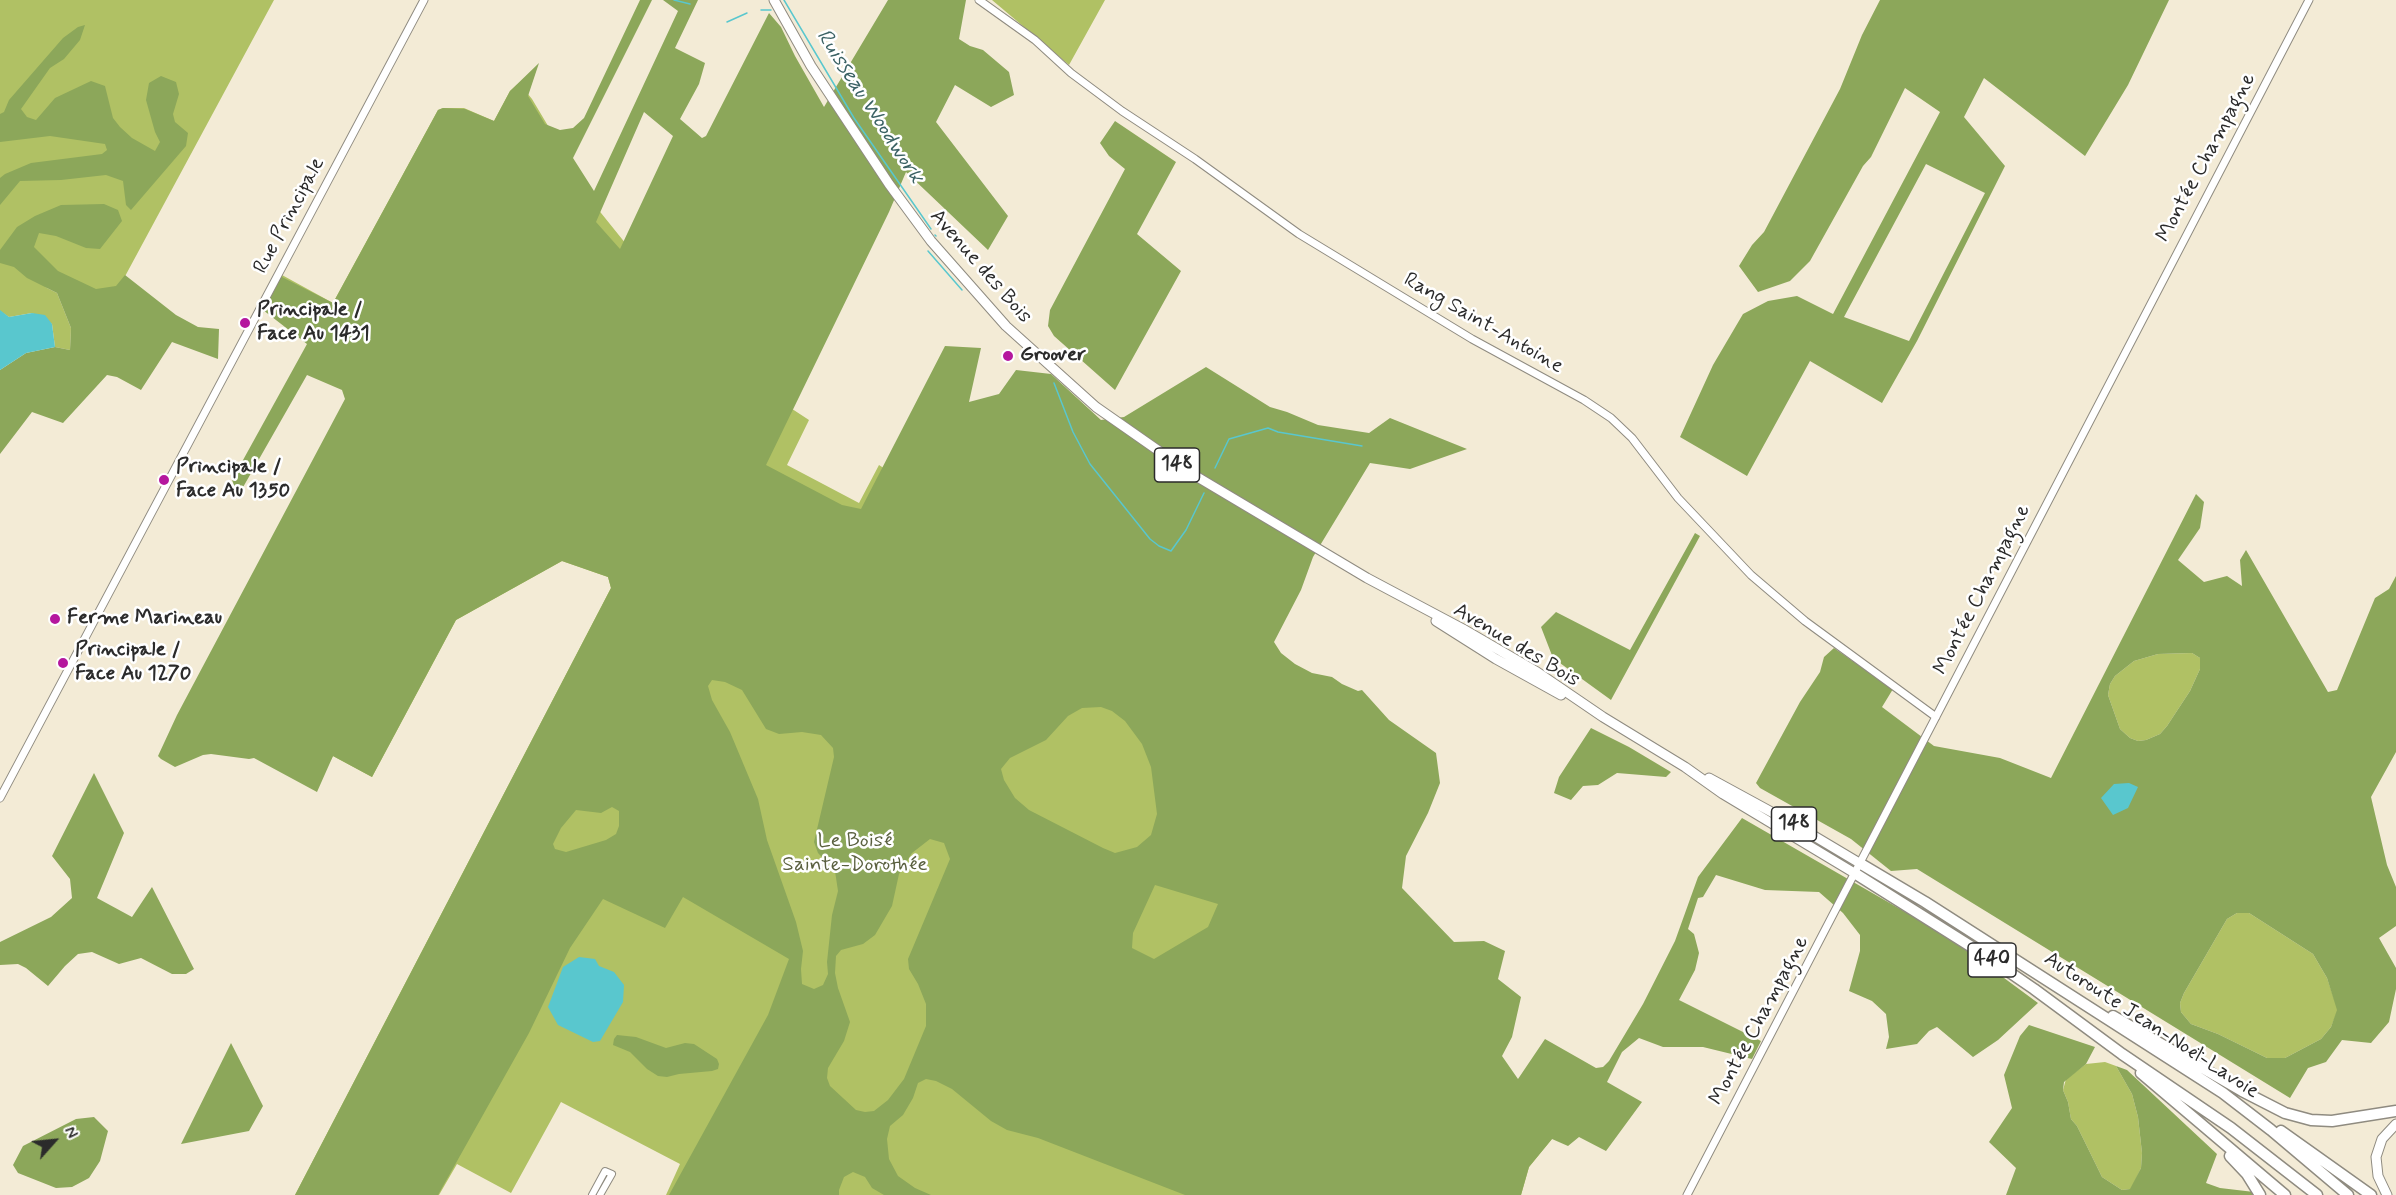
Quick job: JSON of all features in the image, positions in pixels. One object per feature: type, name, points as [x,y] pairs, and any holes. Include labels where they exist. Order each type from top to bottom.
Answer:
[{"type":"highway","name":"Autoroute Jean-Noël-Lavoie","points":[[1858,869],[1925,902],[2223,1093],[2348,1195]]},
{"type":"highway","name":"Autoroute Jean-Noël-Lavoie","points":[[1858,869],[2222,1122],[2317,1195]]},
{"type":"highway","points":[[2044,978],[2248,1095],[2285,1113],[2311,1120],[2332,1121],[2396,1111]]},
{"type":"highway","points":[[2122,1054],[2285,1195]]},
{"type":"highway","points":[[2223,1093],[2371,1195]]},
{"type":"highway","points":[[2197,1121],[2244,1171],[2260,1195]]},
{"type":"main road","name":"Avenue des Bois","points":[[774,0],[811,66],[906,208],[970,287],[1024,343],[1096,407],[1164,456],[1412,603],[1458,636],[1603,717],[1685,767],[1747,798],[1858,869]]},
{"type":"main road","points":[[2387,1195],[2377,1171],[2376,1153],[2385,1134],[2396,1124]]},
{"type":"street","name":"Rue Principale","points":[[0,798],[424,0]]},
{"type":"street","name":"Rang Saint-Antoine","points":[[979,0],[1035,40],[1071,73],[1122,111],[1195,159],[1299,234],[1473,339],[1611,417],[1632,438],[1678,498],[1751,575],[1805,621],[1936,717]]},
{"type":"street","name":"Montée Champagne","points":[[1687,1195],[2221,165],[2309,0]]},
{"type":"street","points":[[592,1195],[605,1171],[612,1174],[600,1195]]},
{"type":"green space","points":[[0,0],[274,0],[109,306],[45,287],[57,293],[71,328],[70,350],[55,347],[52,324],[32,313],[9,317],[0,311]]},
{"type":"green space","name":"Le Boisé Sainte-Dorothée","points":[[640,0],[652,0],[573,158],[594,191],[678,11],[663,0],[698,0],[675,48],[705,63],[699,84],[680,119],[702,138],[706,136],[769,13],[781,27],[824,107],[888,0],[966,0],[959,39],[983,50],[1009,72],[1014,95],[991,107],[955,85],[936,122],[1008,216],[988,250],[906,172],[889,212],[766,465],[842,505],[861,509],[945,346],[981,348],[969,402],[999,394],[1016,370],[1051,374],[1101,420],[1124,417],[1206,367],[1270,407],[1318,425],[1369,433],[1390,418],[1467,449],[1410,469],[1370,463],[1313,557],[1301,590],[1274,642],[1281,653],[1295,664],[1312,673],[1332,677],[1358,691],[1362,690],[1389,720],[1436,753],[1440,783],[1406,856],[1402,888],[1454,942],[1484,941],[1505,951],[1498,979],[1521,997],[1512,1037],[1502,1056],[1518,1079],[1545,1039],[1596,1068],[1603,1067],[1609,1061],[1643,1004],[1675,941],[1698,877],[1742,818],[1947,936],[2038,1003],[1998,1040],[1973,1057],[1937,1027],[1929,1031],[1917,1044],[1886,1049],[1889,1037],[1886,1014],[1872,1001],[1849,991],[1860,951],[1860,935],[1843,913],[1819,892],[1765,890],[1716,875],[1703,897],[1698,898],[1688,929],[1694,934],[1699,953],[1695,970],[1679,1000],[1761,1041],[1752,1059],[1703,1047],[1663,1047],[1639,1038],[1622,1052],[1607,1082],[1642,1102],[1606,1151],[1579,1137],[1568,1146],[1552,1139],[1529,1167],[1521,1195],[1185,1195],[1038,1138],[1007,1130],[991,1121],[952,1089],[926,1079],[918,1083],[913,1098],[903,1115],[890,1126],[887,1139],[889,1159],[898,1176],[915,1188],[931,1195],[884,1195],[872,1188],[865,1177],[853,1172],[844,1177],[839,1195],[669,1195],[768,1015],[789,959],[683,897],[665,928],[603,899],[570,948],[529,1033],[438,1195],[295,1195],[611,588],[608,577],[562,561],[456,620],[372,777],[333,756],[317,792],[254,758],[211,754],[175,767],[161,759],[158,756],[177,715],[345,399],[342,390],[307,375],[238,496],[232,480],[307,344],[263,310],[280,276],[333,303],[438,110],[443,108],[465,109],[494,121],[510,91],[539,63],[528,96],[545,124],[560,130],[573,128],[584,118]],"holes":[[[644,112],[673,136],[620,249],[596,222]],[[712,680],[725,682],[742,690],[766,729],[779,734],[802,732],[821,735],[833,748],[834,757],[814,842],[818,853],[835,871],[838,891],[832,915],[827,962],[828,974],[823,985],[814,989],[802,984],[803,951],[796,922],[767,840],[758,799],[730,732],[712,700],[708,686]],[[1101,707],[1112,711],[1125,721],[1142,744],[1151,767],[1157,814],[1151,835],[1137,847],[1115,853],[1103,848],[1029,810],[1015,798],[1004,780],[1001,769],[1010,758],[1046,740],[1068,716],[1082,708]],[[612,807],[619,811],[619,826],[616,834],[606,840],[566,852],[555,849],[553,844],[561,828],[576,810],[601,813]],[[930,839],[944,843],[950,859],[908,959],[909,969],[926,1004],[926,1026],[904,1079],[888,1100],[874,1111],[865,1112],[856,1110],[830,1086],[827,1078],[828,1068],[844,1041],[850,1022],[838,988],[835,973],[836,956],[841,950],[863,944],[875,935],[892,906],[899,874],[912,853]],[[1155,885],[1218,904],[1208,927],[1154,959],[1132,948],[1133,933]]]},
{"type":"green space","points":[[992,0],[1105,0],[1069,65]]},
{"type":"green space","points":[[1880,0],[2169,0],[2128,85],[2085,156],[1984,78],[1964,117],[2005,166],[1917,341],[1882,403],[1810,361],[1747,476],[1680,437],[1713,365],[1743,314],[1768,301],[1797,296],[1833,314],[1940,112],[1905,88],[1871,157],[1863,166],[1810,261],[1790,281],[1758,292],[1739,266],[1752,245],[1764,232],[1840,89],[1862,35]],"holes":[[[1926,164],[1985,193],[1909,341],[1844,317]]]},
{"type":"green space","points":[[85,25],[80,40],[64,59],[50,68],[21,109],[27,117],[36,120],[55,98],[91,81],[105,86],[113,118],[120,127],[132,138],[155,151],[160,142],[146,100],[149,83],[161,76],[176,82],[179,94],[173,114],[175,122],[188,133],[186,146],[131,210],[126,205],[123,181],[106,175],[61,180],[20,181],[0,205],[0,178],[5,174],[31,163],[102,154],[107,150],[105,144],[50,136],[0,142],[0,114],[4,112],[9,100],[63,38],[78,27]]},
{"type":"green space","name":"Le Boisé Sainte-Dorothée","points":[[519,83],[532,99],[597,208],[722,363],[809,420],[787,465],[859,503],[879,465],[1239,699],[1552,1139],[1529,1167],[1521,1195],[666,1195],[680,1164],[561,1102],[511,1193],[457,1164],[439,1195],[295,1195],[611,588],[608,577],[562,561],[456,620],[372,777],[333,756],[315,790],[361,370],[264,310],[282,275],[333,303],[438,110],[464,108],[494,121],[510,91]]},
{"type":"green space","points":[[1115,121],[1176,162],[1137,234],[1181,271],[1115,390],[1054,336],[1048,326],[1050,310],[1125,169],[1109,156],[1100,143]]},
{"type":"green space","points":[[104,204],[118,210],[122,221],[100,249],[86,248],[56,236],[39,233],[34,247],[58,271],[96,289],[116,286],[125,275],[176,315],[198,327],[219,329],[218,359],[172,342],[141,390],[117,377],[107,375],[63,423],[32,412],[0,454],[0,370],[26,353],[55,347],[70,350],[71,328],[57,293],[27,278],[14,267],[0,263],[0,250],[17,227],[35,216],[61,205]]},
{"type":"green space","points":[[2196,494],[2204,502],[2200,528],[2178,560],[2204,582],[2227,576],[2242,586],[2240,560],[2246,550],[2328,692],[2337,690],[2375,598],[2389,589],[2396,576],[2396,752],[2371,797],[2387,865],[2396,887],[2396,926],[2379,938],[2396,968],[2396,989],[2389,1022],[2371,1043],[2342,1040],[2326,1062],[2308,1068],[2290,1098],[1917,869],[1891,871],[1851,839],[1760,788],[1756,783],[1800,702],[1820,672],[1824,657],[1834,648],[1893,689],[1882,707],[1934,746],[2000,758],[2051,778]],"holes":[[[2192,653],[2200,658],[2200,669],[2190,691],[2167,726],[2160,734],[2146,740],[2138,741],[2130,738],[2120,729],[2108,695],[2110,684],[2115,676],[2134,661],[2158,654]],[[2237,913],[2249,913],[2313,954],[2327,978],[2337,1010],[2331,1027],[2321,1039],[2285,1058],[2267,1058],[2218,1034],[2191,1024],[2181,1012],[2180,1003],[2184,993],[2227,919]]]},
{"type":"green space","points":[[1695,533],[1700,536],[1611,700],[1553,658],[1541,627],[1556,612],[1630,650]]},
{"type":"green space","points":[[2192,653],[2200,658],[2200,669],[2190,691],[2167,726],[2160,734],[2146,740],[2138,741],[2130,738],[2120,729],[2108,695],[2110,684],[2115,676],[2134,661],[2158,654]]},
{"type":"green space","points":[[1591,728],[1671,772],[1666,777],[1617,773],[1598,785],[1583,786],[1571,800],[1554,793],[1559,777]]},
{"type":"green space","points":[[94,773],[124,833],[97,898],[132,917],[152,887],[194,969],[186,974],[172,974],[141,958],[119,964],[92,952],[78,954],[48,986],[18,964],[0,965],[0,942],[51,917],[72,898],[70,879],[52,856]]},
{"type":"green space","points":[[2237,913],[2249,913],[2313,954],[2327,978],[2338,1010],[2331,1027],[2321,1039],[2285,1058],[2267,1058],[2218,1034],[2191,1024],[2181,1012],[2180,1003],[2184,993],[2227,919]]},
{"type":"green space","points":[[2029,1025],[2095,1047],[2086,1064],[2064,1082],[2063,1090],[2071,1119],[2077,1126],[2102,1177],[2122,1190],[2130,1189],[2141,1168],[2142,1153],[2138,1117],[2132,1094],[2116,1066],[2127,1070],[2217,1154],[2206,1183],[2220,1188],[2254,1192],[2255,1195],[2006,1195],[2016,1168],[1989,1142],[2012,1108],[2004,1075],[2020,1036]]},
{"type":"green space","points":[[617,1035],[636,1037],[666,1048],[685,1043],[694,1044],[717,1059],[718,1069],[667,1077],[658,1076],[647,1069],[630,1052],[613,1045]]},
{"type":"green space","points":[[231,1043],[263,1106],[249,1131],[181,1144]]},
{"type":"green space","points":[[2105,1062],[2116,1066],[2132,1094],[2138,1117],[2142,1153],[2141,1168],[2131,1189],[2122,1190],[2102,1177],[2077,1126],[2071,1119],[2063,1090],[2066,1079],[2086,1064]]},
{"type":"green space","points":[[94,1117],[108,1131],[100,1161],[89,1178],[72,1187],[56,1188],[18,1173],[13,1165],[23,1146],[76,1119]]},
{"type":"water","points":[[0,310],[9,317],[32,313],[45,315],[52,324],[55,347],[26,353],[0,370]]},
{"type":"water","points":[[2129,783],[2138,787],[2128,808],[2113,815],[2101,798],[2114,784]]},
{"type":"water","points":[[579,957],[595,959],[599,966],[614,972],[624,985],[623,1002],[600,1041],[593,1042],[558,1025],[548,1007],[563,967]]},
{"type":"waterway","name":"Ruisseau Woodwork","points":[[674,0],[690,4]]},
{"type":"waterway","name":"Ruisseau Woodwork","points":[[784,0],[854,118],[931,229]]},
{"type":"waterway","name":"Ruisseau Woodwork","points":[[761,10],[771,10]]},
{"type":"waterway","name":"Ruisseau Woodwork","points":[[727,22],[747,13]]},
{"type":"waterway","name":"Ruisseau Woodwork","points":[[928,251],[962,290]]},
{"type":"waterway","name":"Ruisseau Woodwork","points":[[1054,383],[1073,432],[1090,464],[1150,539],[1159,546],[1171,551],[1186,530],[1204,493]]},
{"type":"waterway","name":"Ruisseau Woodwork","points":[[1215,468],[1229,439],[1268,428],[1278,432],[1362,446]]},
{"type":"place","name":"Principale / Face Au 1431","points":[[245,323]]},
{"type":"place","name":"Groover","points":[[1008,356]]},
{"type":"place","name":"Principale / Face Au 1350","points":[[164,480]]},
{"type":"place","name":"Ferme Marineau","points":[[55,619]]},
{"type":"place","name":"Principale / Face Au 1270","points":[[63,663]]}]
